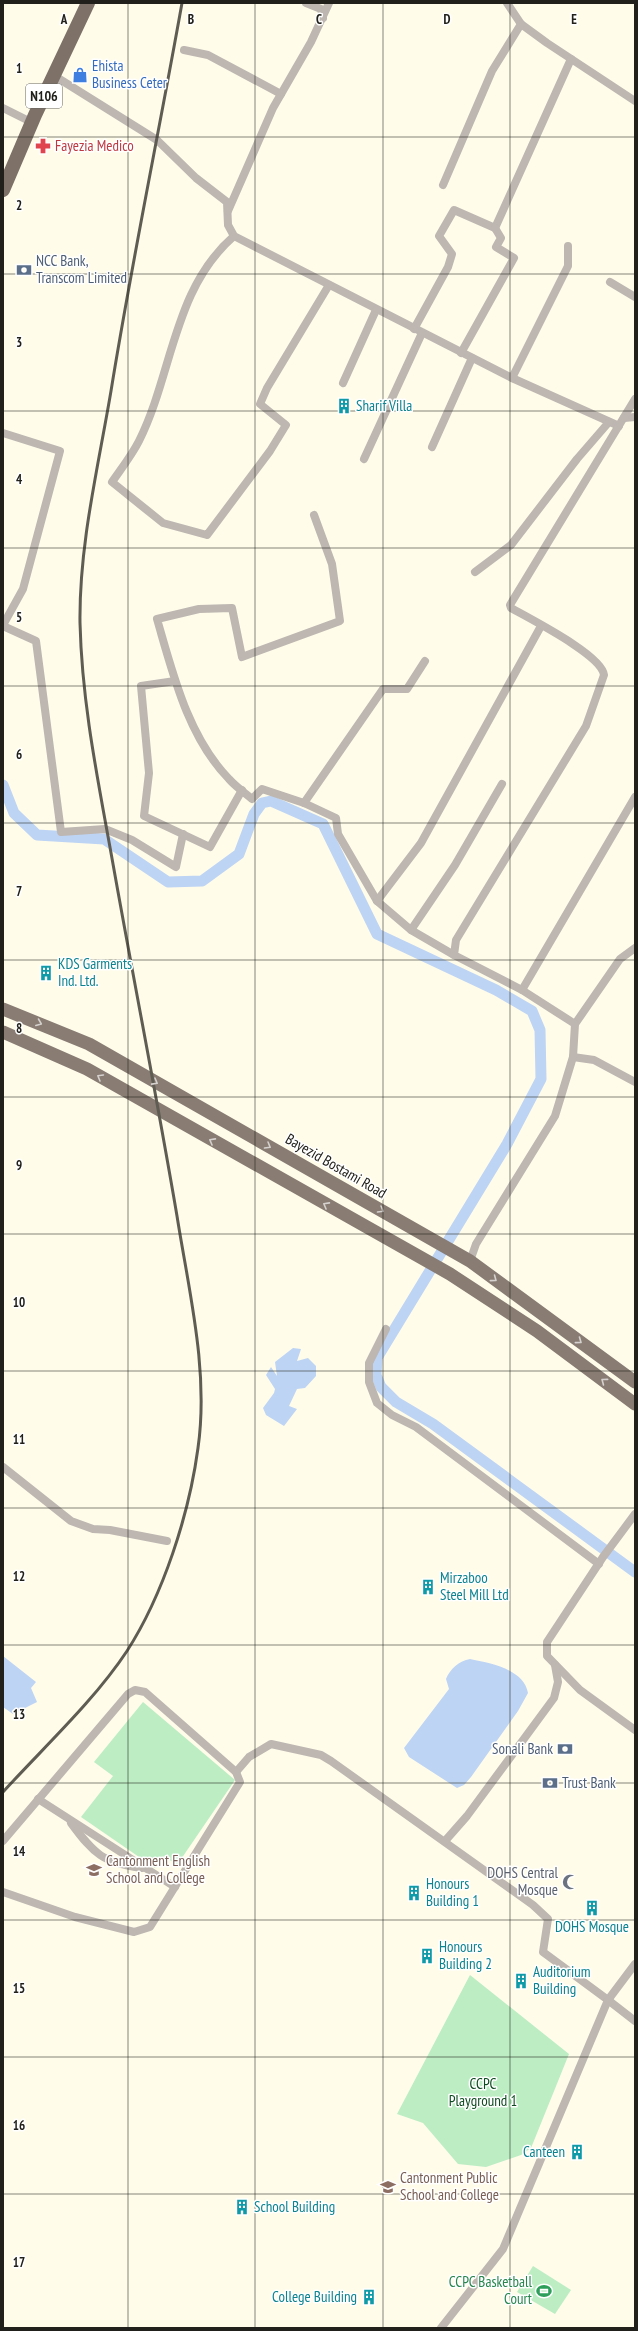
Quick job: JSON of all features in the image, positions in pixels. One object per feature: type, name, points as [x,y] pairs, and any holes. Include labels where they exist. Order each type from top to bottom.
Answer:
[{"type":"highway","name":"N106","points":[[3,168],[78,3]]},
{"type":"highway","name":"N106","points":[[3,190],[88,3]]},
{"type":"main road","name":"Bayezid Bostami Road","points":[[3,1008],[89,1044],[466,1258],[635,1382]]},
{"type":"main road","points":[[3,1032],[87,1069],[450,1274],[537,1331],[635,1404]]},
{"type":"street","points":[[306,3],[321,9],[323,18]]},
{"type":"street","points":[[228,213],[281,94],[323,18],[329,3]]},
{"type":"street","points":[[507,3],[521,24],[635,101]]},
{"type":"street","points":[[443,185],[492,72],[521,24]]},
{"type":"street","points":[[184,50],[208,55],[281,94]]},
{"type":"street","points":[[495,228],[571,59]]},
{"type":"street","points":[[54,75],[157,140],[196,178],[227,202],[228,225],[234,236],[461,353],[512,378],[619,426]]},
{"type":"street","points":[[3,108],[25,118]]},
{"type":"street","points":[[414,328],[448,266],[452,254],[439,236],[454,210],[495,228],[501,238],[496,247],[514,258],[461,353]]},
{"type":"street","points":[[234,236],[217,252],[195,287],[180,318],[167,364],[139,442],[112,482],[163,523],[207,535],[270,451],[286,425],[260,404],[267,388],[329,285]]},
{"type":"street","points":[[512,378],[568,266],[568,246]]},
{"type":"street","points":[[610,282],[635,297]]},
{"type":"street","points":[[343,383],[376,310]]},
{"type":"street","points":[[364,459],[422,333]]},
{"type":"street","points":[[432,447],[472,358]]},
{"type":"street","points":[[454,955],[456,940],[586,726],[604,675],[603,668],[590,655],[511,608],[511,603],[635,399]]},
{"type":"street","points":[[624,418],[635,417]]},
{"type":"street","points":[[475,572],[511,545],[577,459],[609,422]]},
{"type":"street","points":[[3,433],[60,451],[23,589],[3,626],[36,641],[61,832],[105,829],[132,840],[176,867],[183,834]]},
{"type":"street","points":[[314,515],[332,564],[340,621],[242,657],[232,608],[199,609],[157,619],[175,681],[199,739],[228,779],[252,799],[262,789],[304,803],[336,818],[338,834],[377,901],[411,930],[454,955],[522,990],[575,1024]]},
{"type":"street","points":[[377,901],[421,843],[541,626]]},
{"type":"street","points":[[304,803],[383,689],[407,689],[425,661]]},
{"type":"street","points":[[175,681],[141,686],[149,773],[144,816],[210,847],[242,790]]},
{"type":"street","points":[[411,930],[454,865],[502,784]]},
{"type":"street","points":[[522,990],[635,796]]},
{"type":"street","points":[[466,1258],[555,1116],[573,1057],[575,1024],[620,959],[635,948]]},
{"type":"street","points":[[573,1057],[594,1060],[635,1082]]},
{"type":"street","points":[[386,1329],[369,1363],[369,1382],[377,1403],[392,1415],[416,1427],[601,1560]]},
{"type":"street","points":[[3,1467],[71,1521],[93,1529],[168,1541]]},
{"type":"street","points":[[635,1514],[601,1560],[547,1642],[547,1656],[555,1665],[580,1690],[635,1730]]},
{"type":"street","points":[[445,1841],[467,1816],[554,1698],[558,1682],[555,1665]]},
{"type":"street","points":[[3,1841],[128,1694],[135,1690],[145,1692],[236,1772],[240,1782],[239,1786],[150,1927],[134,1932],[75,1917],[3,1892]]},
{"type":"street","points":[[236,1772],[249,1757],[271,1744],[321,1755],[445,1841],[533,1905],[548,1919],[543,1952],[635,2021]]},
{"type":"street","points":[[38,1799],[175,1887]]},
{"type":"street","points":[[67,1818],[90,1849],[108,1860],[124,1866],[145,1868]]},
{"type":"street","points":[[441,2328],[503,2249],[608,2000],[635,1964]]},
{"type":"green space","points":[[143,1702],[235,1780],[177,1865],[164,1856],[155,1868],[81,1817],[113,1776],[94,1762]]},
{"type":"green space","name":"CCPC Playground 1","points":[[470,1975],[569,2054],[531,2148],[521,2155],[486,2167],[458,2164],[423,2123],[397,2114]]},
{"type":"green space","name":"CCPC Basketball Court","points":[[533,2266],[571,2290],[555,2314],[517,2292]]},
{"type":"water","points":[[293,1348],[301,1349],[297,1361],[308,1358],[316,1366],[316,1376],[305,1388],[297,1389],[289,1406],[297,1409],[284,1426],[266,1415],[263,1408],[274,1393],[275,1389],[266,1375],[271,1367],[277,1376],[275,1362]]},
{"type":"water","points":[[3,1656],[36,1682],[31,1688],[37,1702],[13,1714],[3,1707]]},
{"type":"water","points":[[470,1659],[505,1668],[520,1678],[528,1693],[518,1711],[471,1777],[464,1785],[457,1788],[409,1757],[404,1748],[449,1689],[446,1679],[450,1672],[455,1666]]},
{"type":"waterway","points":[[3,785],[14,813],[37,835],[104,839],[168,882],[202,881],[239,854],[254,814],[262,803],[271,801],[323,824],[377,934],[496,990],[532,1011],[540,1030],[541,1079],[507,1144],[377,1358],[376,1375],[381,1387],[396,1402],[433,1424],[635,1572]]},
{"type":"railway","points":[[3,1792],[84,1706],[114,1670],[140,1629],[163,1580],[181,1527],[194,1474],[201,1419],[199,1361],[192,1303],[92,745],[84,685],[80,623],[83,565],[90,507],[182,3]]},
{"type":"place","name":"Ehista Business Ceter","points":[[80,75]]},
{"type":"place","name":"Fayezia Medico","points":[[43,146]]},
{"type":"place","name":"NCC Bank, Transcom Limited","points":[[24,270]]},
{"type":"place","name":"Sharif Villa","points":[[344,406]]},
{"type":"place","name":"KDS Garments Ind. Ltd.","points":[[46,973]]},
{"type":"place","name":"Mirzaboo Steel Mill Ltd","points":[[428,1587]]},
{"type":"place","name":"Sonali Bank","points":[[565,1749]]},
{"type":"place","name":"Trust Bank","points":[[550,1783]]},
{"type":"place","name":"Cantonment English School and College","points":[[94,1870]]},
{"type":"place","name":"DOHS Central Mosque","points":[[570,1882]]},
{"type":"place","name":"Honours Building 1","points":[[414,1893]]},
{"type":"place","name":"DOHS Mosque","points":[[592,1908]]},
{"type":"place","name":"Honours Building 2","points":[[427,1956]]},
{"type":"place","name":"Auditorium Building","points":[[521,1981]]},
{"type":"place","name":"Canteen","points":[[577,2152]]},
{"type":"place","name":"Cantonment Public School and College","points":[[388,2187]]},
{"type":"place","name":"School Building","points":[[242,2207]]},
{"type":"place","name":"CCPC Basketball Court","points":[[544,2291]]},
{"type":"place","name":"College Building","points":[[369,2297]]}]
